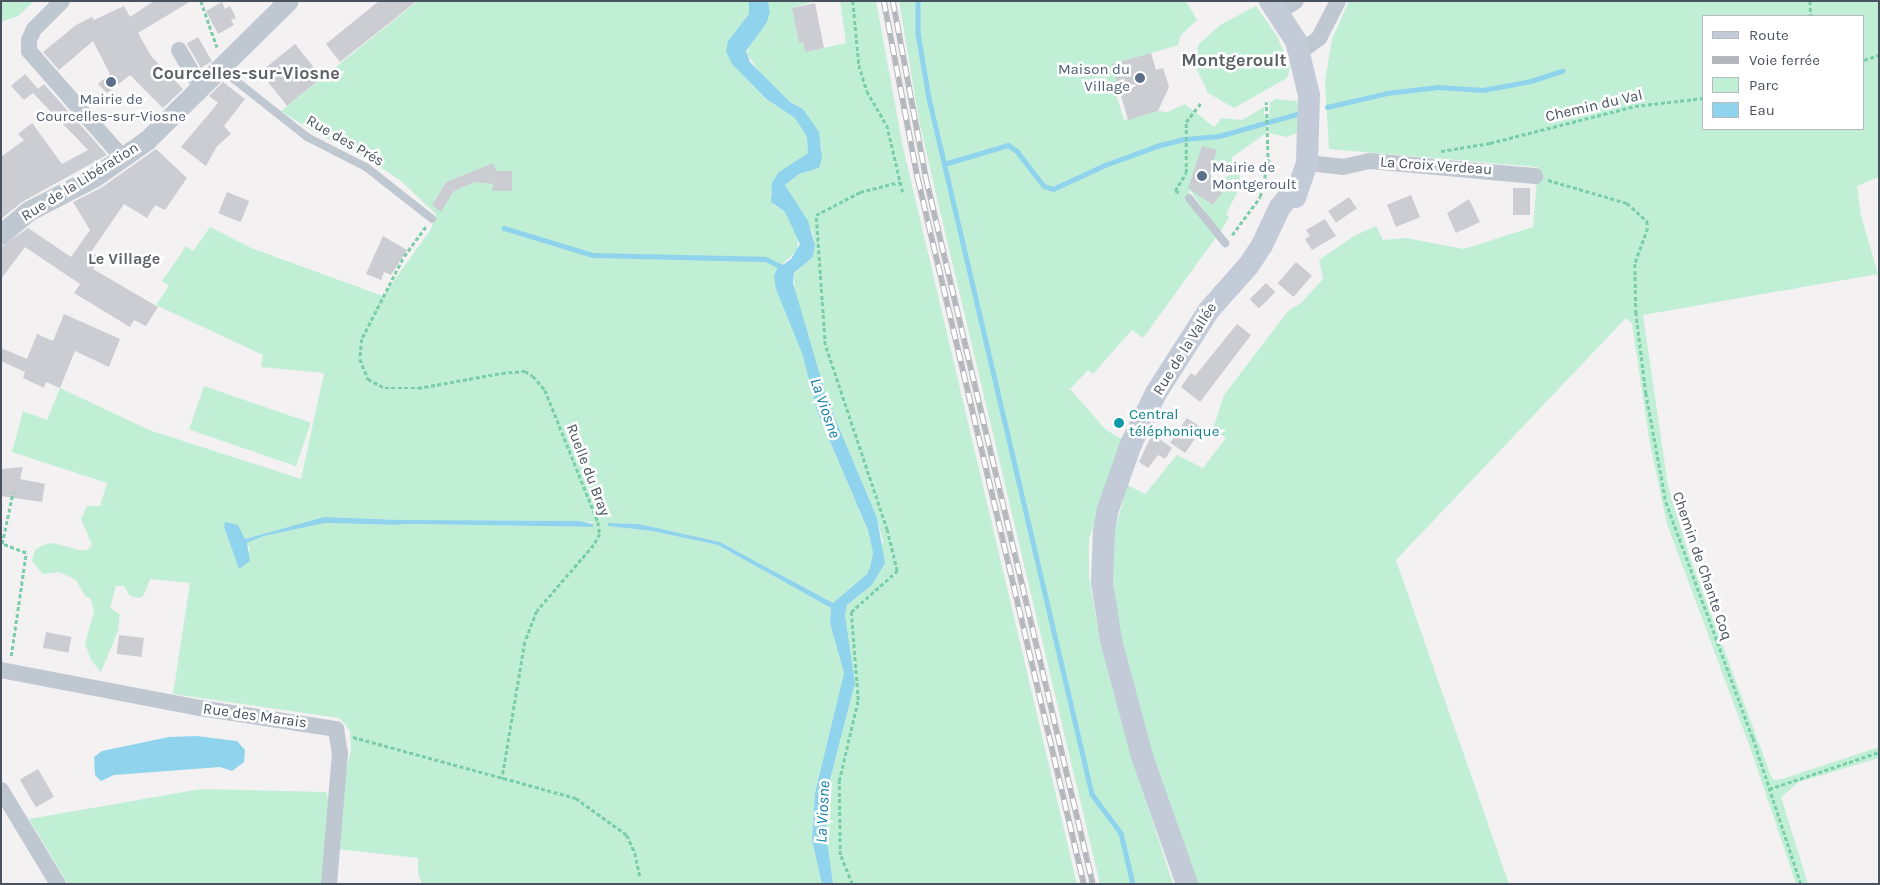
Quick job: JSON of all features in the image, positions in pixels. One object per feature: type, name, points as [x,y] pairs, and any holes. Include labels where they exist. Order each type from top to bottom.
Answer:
[{"type":"main road","name":"Rue de la Vallée","points":[[1187,884],[1142,756],[1111,640],[1102,582],[1104,531],[1108,509],[1131,444],[1156,394],[1209,310],[1262,245],[1280,207],[1299,184],[1307,163],[1310,107],[1300,52],[1281,5]]},
{"type":"street","points":[[62,1],[34,29],[29,40],[30,50],[124,159]]},
{"type":"street","name":"Rue de la Libération","points":[[1,235],[28,212],[124,159],[165,124],[289,1]]},
{"type":"street","points":[[1300,52],[1319,38],[1338,1]]},
{"type":"street","points":[[179,50],[201,88]]},
{"type":"street","name":"La Croix Verdeau","points":[[1307,163],[1343,167],[1370,161],[1535,176]]},
{"type":"street","name":"Rue des Marais","points":[[4,670],[200,708],[330,726],[339,734]]},
{"type":"street","points":[[328,884],[339,734]]},
{"type":"street","points":[[1,790],[58,884]]},
{"type":"lane","name":"Rue des Prés","points":[[223,67],[307,137],[366,167],[432,219]]},
{"type":"lane","points":[[1189,198],[1225,243]]},
{"type":"path","points":[[201,1],[223,67]]},
{"type":"path","points":[[853,1],[859,64],[867,91],[887,126],[903,193]]},
{"type":"path","points":[[1810,1],[1811,15]]},
{"type":"path","points":[[1865,60],[1879,55]]},
{"type":"path","name":"Chemin du Val","points":[[1490,143],[1635,106],[1702,98]]},
{"type":"path","points":[[1232,235],[1260,197],[1268,163],[1266,102]]},
{"type":"path","points":[[1189,198],[1175,191],[1186,173],[1186,122],[1201,103]]},
{"type":"path","name":"Chemin de Chante Coq","points":[[1535,176],[1627,203],[1647,221],[1648,228],[1635,264],[1634,282],[1657,462],[1678,538],[1769,788],[1801,884]]},
{"type":"path","points":[[852,884],[840,855],[839,781],[858,700],[851,612],[897,571],[888,530],[825,345],[816,215],[860,192],[900,182]]},
{"type":"path","name":"Ruelle du Bray","points":[[432,219],[403,260],[362,339],[360,359],[368,379],[385,388],[418,388],[502,373],[525,371],[533,376],[545,390],[600,534],[594,545],[537,611],[525,642],[502,779]]},
{"type":"path","points":[[4,670],[26,553],[2,544],[13,492]]},
{"type":"path","points":[[339,734],[576,798],[627,835],[635,853],[640,877]]},
{"type":"path","points":[[1769,788],[1879,752]]},
{"type":"green space","points":[[1,1],[34,1],[18,16],[1,22]]},
{"type":"green space","points":[[418,1],[749,1],[749,14],[728,41],[732,64],[765,99],[795,118],[807,137],[808,153],[779,172],[770,195],[775,206],[785,212],[798,237],[797,251],[783,263],[802,353],[817,411],[868,530],[873,553],[870,567],[867,574],[833,603],[720,542],[639,524],[608,523],[608,526],[652,531],[718,545],[831,608],[830,623],[844,673],[815,793],[812,840],[822,884],[422,884],[418,873],[418,858],[337,849],[342,788],[351,750],[350,731],[339,718],[173,694],[190,583],[150,579],[144,595],[139,598],[130,596],[124,586],[116,586],[110,608],[120,614],[118,631],[101,672],[91,660],[85,643],[94,612],[91,599],[85,596],[76,580],[59,572],[43,574],[32,561],[35,550],[43,545],[53,543],[79,550],[87,550],[92,545],[81,519],[87,506],[100,506],[107,483],[12,452],[23,411],[47,420],[60,388],[149,430],[301,479],[324,373],[261,367],[263,355],[156,305],[169,286],[162,281],[186,246],[193,251],[210,227],[251,248],[383,296],[431,229],[436,214],[401,181],[360,154],[314,132],[281,111]],"holes":[[[476,170],[512,172],[512,191],[492,191],[493,184],[474,182],[453,192],[441,211],[432,205],[446,182]],[[324,517],[400,520],[400,525],[325,523],[264,536],[247,543],[250,550],[239,569],[224,527],[245,539]],[[413,520],[580,521],[593,522],[593,527],[413,524]]]},
{"type":"green space","points":[[768,1],[815,1],[793,8],[799,43],[803,42],[805,52],[846,43],[840,1],[876,1],[903,147],[1077,884],[833,884],[826,833],[826,795],[855,683],[845,615],[847,605],[872,585],[883,542],[877,518],[827,399],[795,296],[794,274],[813,257],[815,245],[813,233],[785,185],[799,174],[819,168],[822,147],[803,109],[790,102],[764,78],[747,54],[750,43],[762,28],[770,12]]},
{"type":"green space","points":[[899,1],[1186,1],[1197,20],[1181,35],[1178,45],[1151,53],[1116,94],[1124,120],[1158,111],[1168,112],[1185,104],[1214,127],[1222,118],[1242,120],[1264,107],[1264,117],[1269,115],[1270,103],[1275,99],[1297,101],[1299,129],[1295,134],[1287,137],[1269,133],[1269,125],[1265,125],[1266,133],[1231,158],[1237,168],[1221,174],[1212,166],[1210,174],[1214,185],[1220,189],[1223,178],[1238,172],[1240,179],[1237,193],[1226,214],[1229,218],[1220,232],[1190,190],[1187,196],[1217,236],[1143,338],[1132,330],[1093,374],[1088,370],[1070,389],[1106,430],[1122,439],[1089,539],[1089,577],[1101,645],[1128,745],[1173,884],[1100,884],[919,120]]},
{"type":"green space","points":[[1349,1],[1879,1],[1879,177],[1857,186],[1861,216],[1878,274],[1643,315],[1668,486],[1688,552],[1771,776],[1774,780],[1782,779],[1879,747],[1879,758],[1799,782],[1781,797],[1808,884],[1796,884],[1751,750],[1667,524],[1650,444],[1632,324],[1626,318],[1396,560],[1509,884],[1197,884],[1150,747],[1119,634],[1110,550],[1127,485],[1145,494],[1177,455],[1203,468],[1226,438],[1213,429],[1224,395],[1288,311],[1301,303],[1323,279],[1319,260],[1354,236],[1376,226],[1383,240],[1406,238],[1464,249],[1533,227],[1538,167],[1329,149],[1325,81],[1332,39]]},
{"type":"green space","points":[[1256,6],[1277,36],[1290,68],[1287,78],[1234,108],[1208,93],[1197,70],[1198,45],[1220,25]]},
{"type":"green space","points":[[204,386],[311,423],[296,466],[189,429]]},
{"type":"green space","points":[[201,789],[326,792],[329,802],[324,884],[68,884],[29,819]]},
{"type":"water","name":"La Viosne","points":[[749,1],[768,1],[770,12],[767,22],[746,51],[750,62],[790,102],[803,109],[819,132],[822,158],[819,168],[799,174],[785,185],[808,221],[815,245],[813,257],[794,273],[793,283],[827,399],[877,518],[885,563],[872,585],[847,605],[845,615],[855,683],[826,795],[826,833],[833,884],[822,884],[812,840],[815,793],[844,673],[830,623],[831,608],[718,545],[652,531],[608,526],[608,523],[639,524],[720,542],[833,603],[867,574],[870,567],[873,553],[868,530],[817,411],[802,353],[776,289],[774,276],[777,269],[791,259],[800,244],[785,212],[771,202],[772,183],[779,172],[808,153],[807,137],[795,118],[766,99],[732,64],[726,51],[728,41],[749,14]]},
{"type":"water","points":[[324,517],[401,520],[401,525],[325,523],[264,536],[247,543],[250,561],[239,569],[224,527],[225,522],[238,525],[245,539]]},
{"type":"water","points":[[413,520],[580,521],[593,524],[593,527],[413,524]]},
{"type":"water","points":[[196,736],[237,741],[245,750],[244,762],[232,771],[220,767],[114,775],[101,781],[95,775],[94,757],[102,751],[169,737]]},
{"type":"building","points":[[154,1],[191,1],[138,33],[151,56],[183,89],[163,108],[130,75],[107,93],[98,84],[110,74],[93,41],[59,70],[43,52],[76,25],[92,17],[94,20],[124,6],[130,17]]},
{"type":"building","points":[[379,1],[417,1],[340,62],[326,44]]},
{"type":"building","points":[[222,2],[225,9],[230,6],[236,18],[231,20],[234,25],[218,34],[206,11]]},
{"type":"building","points":[[815,3],[824,48],[805,52],[803,42],[799,43],[792,8]]},
{"type":"building","points":[[198,37],[212,61],[201,68],[187,44]]},
{"type":"building","points":[[295,44],[322,77],[287,106],[260,72]]},
{"type":"building","name":"Maison du Village","points":[[1151,53],[1156,70],[1163,68],[1169,87],[1158,111],[1128,120],[1112,64]]},
{"type":"building","points":[[25,74],[38,89],[44,84],[107,155],[22,202],[1,219],[1,157],[24,140],[18,134],[32,123],[62,164],[88,150],[33,93],[24,100],[11,86]]},
{"type":"building","points":[[223,82],[245,99],[224,126],[231,134],[217,146],[206,166],[181,147],[218,103],[209,96]]},
{"type":"building","name":"Mairie de Montgeroult","points":[[1202,146],[1217,150],[1210,173],[1216,187],[1223,191],[1213,205],[1188,188]]},
{"type":"building","points":[[156,149],[187,178],[165,210],[155,205],[147,218],[124,204],[91,252],[100,258],[93,269],[158,307],[146,326],[134,320],[130,327],[74,293],[80,284],[25,247],[1,279],[1,247],[28,228],[71,257],[90,230],[73,202],[101,188]]},
{"type":"building","points":[[493,163],[496,171],[512,171],[512,191],[492,191],[493,184],[474,182],[453,192],[441,212],[432,205],[446,182]]},
{"type":"building","points":[[1513,188],[1530,188],[1530,215],[1513,215]]},
{"type":"building","points":[[227,192],[249,201],[241,222],[218,213]]},
{"type":"building","points":[[1411,195],[1420,217],[1396,227],[1387,205]]},
{"type":"building","points":[[1349,197],[1357,209],[1336,223],[1328,211]]},
{"type":"building","points":[[1469,199],[1480,222],[1456,233],[1447,213]]},
{"type":"building","points":[[1325,219],[1336,236],[1312,250],[1305,239],[1310,236],[1306,230]]},
{"type":"building","points":[[383,236],[407,250],[391,275],[384,272],[381,280],[366,274]]},
{"type":"building","points":[[1296,262],[1312,276],[1293,297],[1278,283]]},
{"type":"building","points":[[1266,283],[1275,292],[1259,308],[1250,299]]},
{"type":"building","points":[[64,314],[120,339],[109,367],[75,351],[60,388],[46,382],[44,388],[23,378],[25,372],[1,361],[1,348],[27,359],[37,334],[53,341]]},
{"type":"building","points":[[1237,324],[1251,335],[1200,402],[1181,387],[1191,373],[1195,376]]},
{"type":"building","points":[[1187,418],[1202,428],[1185,453],[1170,443]]},
{"type":"building","points":[[1152,434],[1172,448],[1165,459],[1158,455],[1148,468],[1139,462]]},
{"type":"building","points":[[23,467],[20,479],[45,484],[42,502],[1,496],[1,469]]},
{"type":"building","points":[[46,632],[72,637],[68,653],[43,648]]},
{"type":"building","points":[[119,635],[144,638],[141,657],[117,654]]},
{"type":"building","points":[[38,769],[54,797],[36,807],[20,780]]},
{"type":"waterway","points":[[918,1],[918,33],[929,98],[1092,794],[1121,833],[1133,884]]},
{"type":"waterway","points":[[1327,107],[1387,93],[1438,87],[1483,90],[1531,81],[1562,71]]},
{"type":"waterway","points":[[944,164],[1008,145],[1017,151],[1044,186],[1053,189],[1105,165],[1160,145],[1184,139],[1219,136],[1297,114]]},
{"type":"waterway","points":[[504,228],[593,255],[766,259],[784,268]]},
{"type":"waterway","points":[[397,522],[417,522]]},
{"type":"railway","points":[[884,1],[918,179],[1084,884]]},
{"type":"railway","points":[[893,1],[926,178],[1093,884]]},
{"type":"place","name":"Maison du Village","points":[[1140,78]]},
{"type":"place","name":"Mairie de Courcelles-sur-Viosne","points":[[111,82]]},
{"type":"place","name":"Mairie de Montgeroult","points":[[1202,176]]},
{"type":"place","name":"Central téléphonique","points":[[1119,423]]},
{"type":"district","name":"Montgeroult","points":[[1234,60]]},
{"type":"district","name":"Courcelles-sur-Viosne","points":[[246,73]]},
{"type":"district","name":"Le Village","points":[[124,259]]}]
